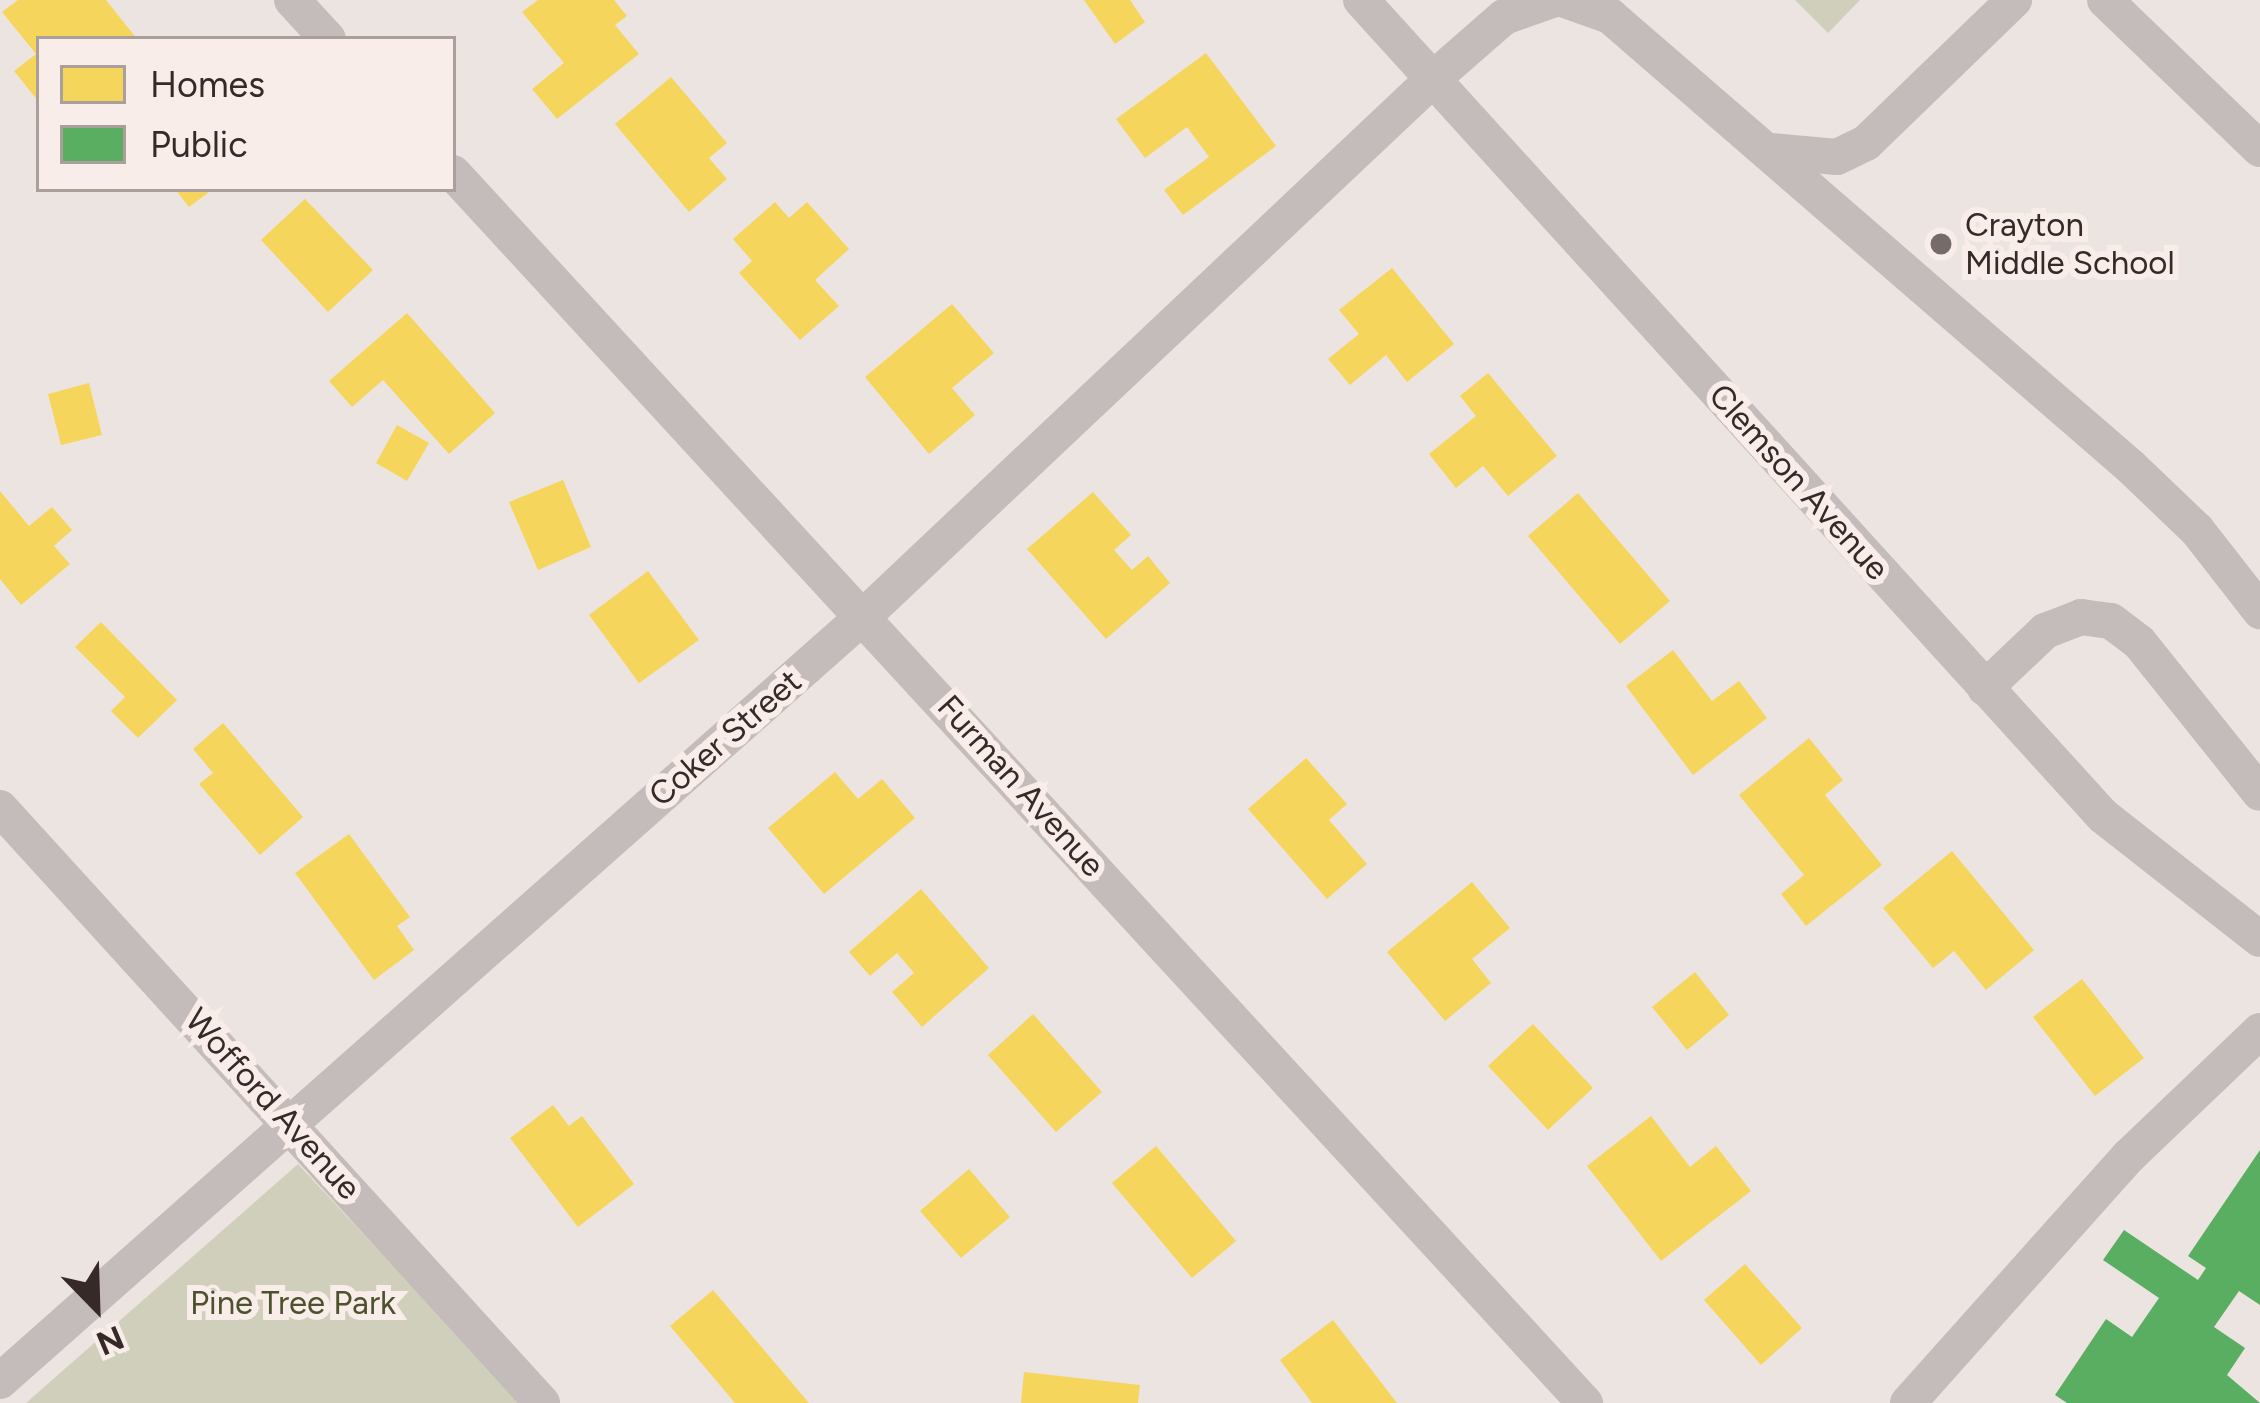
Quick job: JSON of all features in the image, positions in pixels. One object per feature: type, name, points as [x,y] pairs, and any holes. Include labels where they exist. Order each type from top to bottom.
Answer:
[{"type":"street","points":[[292,0],[325,36]]},
{"type":"street","name":"Clemson Avenue","points":[[1360,0],[2103,816],[2260,939]]},
{"type":"street","name":"Coker Street","points":[[0,1381],[865,615],[1434,78],[1504,17],[1552,0]]},
{"type":"street","points":[[1565,0],[1610,16],[1771,151],[2131,467],[2197,530],[2260,610]]},
{"type":"street","points":[[1771,151],[1837,157],[1866,143],[2014,0]]},
{"type":"street","points":[[2105,0],[2260,149]]},
{"type":"street","name":"Furman Avenue","points":[[456,176],[865,615],[1585,1403]]},
{"type":"street","points":[[1985,688],[2045,631],[2081,616],[2111,621],[2139,643],[2260,793]]},
{"type":"street","name":"Wofford Avenue","points":[[0,808],[542,1403]]},
{"type":"street","points":[[1909,1403],[2129,1156],[2260,1031]]},
{"type":"green space","points":[[1795,0],[1860,0],[1828,33]]},
{"type":"green space","name":"Pine Tree Park","points":[[298,1164],[521,1403],[26,1403]]},
{"type":"building: Homes","points":[[18,0],[106,0],[135,36],[36,36],[36,54],[2,12]]},
{"type":"building: Homes","points":[[538,0],[614,0],[627,16],[615,25],[639,54],[557,119],[532,89],[564,63],[522,12]]},
{"type":"building: Homes","points":[[1084,0],[1130,0],[1145,22],[1115,44]]},
{"type":"building: Homes","points":[[1206,53],[1276,146],[1183,215],[1164,190],[1209,157],[1187,127],[1145,158],[1116,119]]},
{"type":"building: Homes","points":[[36,54],[36,98],[14,71]]},
{"type":"building: Homes","points":[[671,77],[727,143],[709,158],[727,179],[689,212],[615,124]]},
{"type":"building: Homes","points":[[177,192],[209,192],[189,207]]},
{"type":"building: Homes","points":[[305,199],[373,270],[328,312],[261,240]]},
{"type":"building: Homes","points":[[775,202],[789,218],[807,202],[849,249],[815,280],[839,306],[800,340],[739,273],[752,261],[733,239]]},
{"type":"building: Homes","points":[[1392,268],[1454,344],[1407,382],[1386,355],[1350,385],[1328,359],[1359,334],[1339,310]]},
{"type":"building: Homes","points":[[952,304],[994,353],[952,388],[975,415],[929,454],[865,377]]},
{"type":"building: Homes","points":[[407,313],[495,413],[449,454],[383,380],[352,407],[329,381]]},
{"type":"building: Homes","points":[[1488,373],[1557,456],[1508,496],[1483,466],[1456,488],[1429,454],[1476,416],[1460,396]]},
{"type":"building: Homes","points":[[89,383],[102,435],[61,445],[48,394]]},
{"type":"building: Homes","points":[[397,425],[429,443],[407,481],[376,463]]},
{"type":"building: Homes","points":[[563,480],[591,547],[538,570],[509,502]]},
{"type":"building: Homes","points":[[0,491],[29,526],[52,507],[72,530],[54,546],[70,564],[21,605],[0,579]]},
{"type":"building: Homes","points":[[1093,492],[1131,535],[1114,550],[1132,570],[1148,556],[1170,583],[1106,639],[1027,549]]},
{"type":"building: Homes","points":[[1578,493],[1670,601],[1620,644],[1528,536]]},
{"type":"building: Homes","points":[[648,571],[699,640],[639,683],[589,615]]},
{"type":"building: Homes","points":[[101,622],[177,700],[138,738],[111,711],[125,697],[75,647]]},
{"type":"building: Homes","points":[[1673,650],[1712,701],[1739,681],[1767,718],[1693,775],[1626,686]]},
{"type":"building: Homes","points":[[223,723],[303,817],[260,855],[199,784],[213,773],[193,749]]},
{"type":"building: Homes","points":[[1809,738],[1843,780],[1825,795],[1882,865],[1806,926],[1781,894],[1804,875],[1739,795]]},
{"type":"building: Homes","points":[[1306,758],[1347,804],[1329,820],[1367,864],[1327,899],[1248,809]]},
{"type":"building: Homes","points":[[835,772],[858,799],[882,779],[915,818],[824,894],[768,828]]},
{"type":"building: Homes","points":[[349,834],[410,917],[397,926],[414,950],[374,980],[295,873]]},
{"type":"building: Homes","points":[[1952,851],[2034,950],[1986,990],[1954,951],[1933,968],[1883,908]]},
{"type":"building: Homes","points":[[1472,882],[1510,928],[1472,959],[1491,983],[1445,1021],[1387,952]]},
{"type":"building: Homes","points":[[921,889],[989,968],[922,1027],[892,992],[914,973],[897,953],[870,976],[849,952]]},
{"type":"building: Homes","points":[[1695,972],[1729,1015],[1687,1050],[1652,1007]]},
{"type":"building: Homes","points":[[2082,979],[2144,1058],[2095,1096],[2033,1017]]},
{"type":"building: Homes","points":[[1033,1014],[1102,1092],[1056,1132],[988,1055]]},
{"type":"building: Homes","points":[[1533,1024],[1593,1088],[1548,1130],[1488,1066]]},
{"type":"building: Homes","points":[[553,1105],[569,1126],[582,1116],[634,1184],[578,1227],[510,1138]]},
{"type":"building: Homes","points":[[1651,1116],[1690,1167],[1716,1146],[1751,1191],[1661,1261],[1587,1166]]},
{"type":"building: Homes","points":[[1156,1146],[1236,1241],[1192,1278],[1112,1183]]},
{"type":"building: Homes","points":[[969,1169],[1010,1217],[961,1258],[920,1211]]},
{"type":"building: Homes","points":[[1745,1264],[1802,1328],[1761,1365],[1704,1300]]},
{"type":"building: Homes","points":[[713,1290],[809,1403],[735,1403],[670,1326]]},
{"type":"building: Homes","points":[[1333,1320],[1397,1403],[1312,1403],[1280,1360]]},
{"type":"building: Homes","points":[[1024,1372],[1140,1385],[1138,1403],[1021,1403]]},
{"type":"building: Public","points":[[2260,1150],[2260,1305],[2239,1291],[2214,1327],[2245,1348],[2227,1375],[2260,1403],[2067,1403],[2055,1395],[2106,1319],[2132,1337],[2159,1298],[2103,1260],[2124,1230],[2198,1280],[2206,1268],[2188,1256]]},
{"type":"place","name":"Crayton Middle School","points":[[1941,244]]}]
